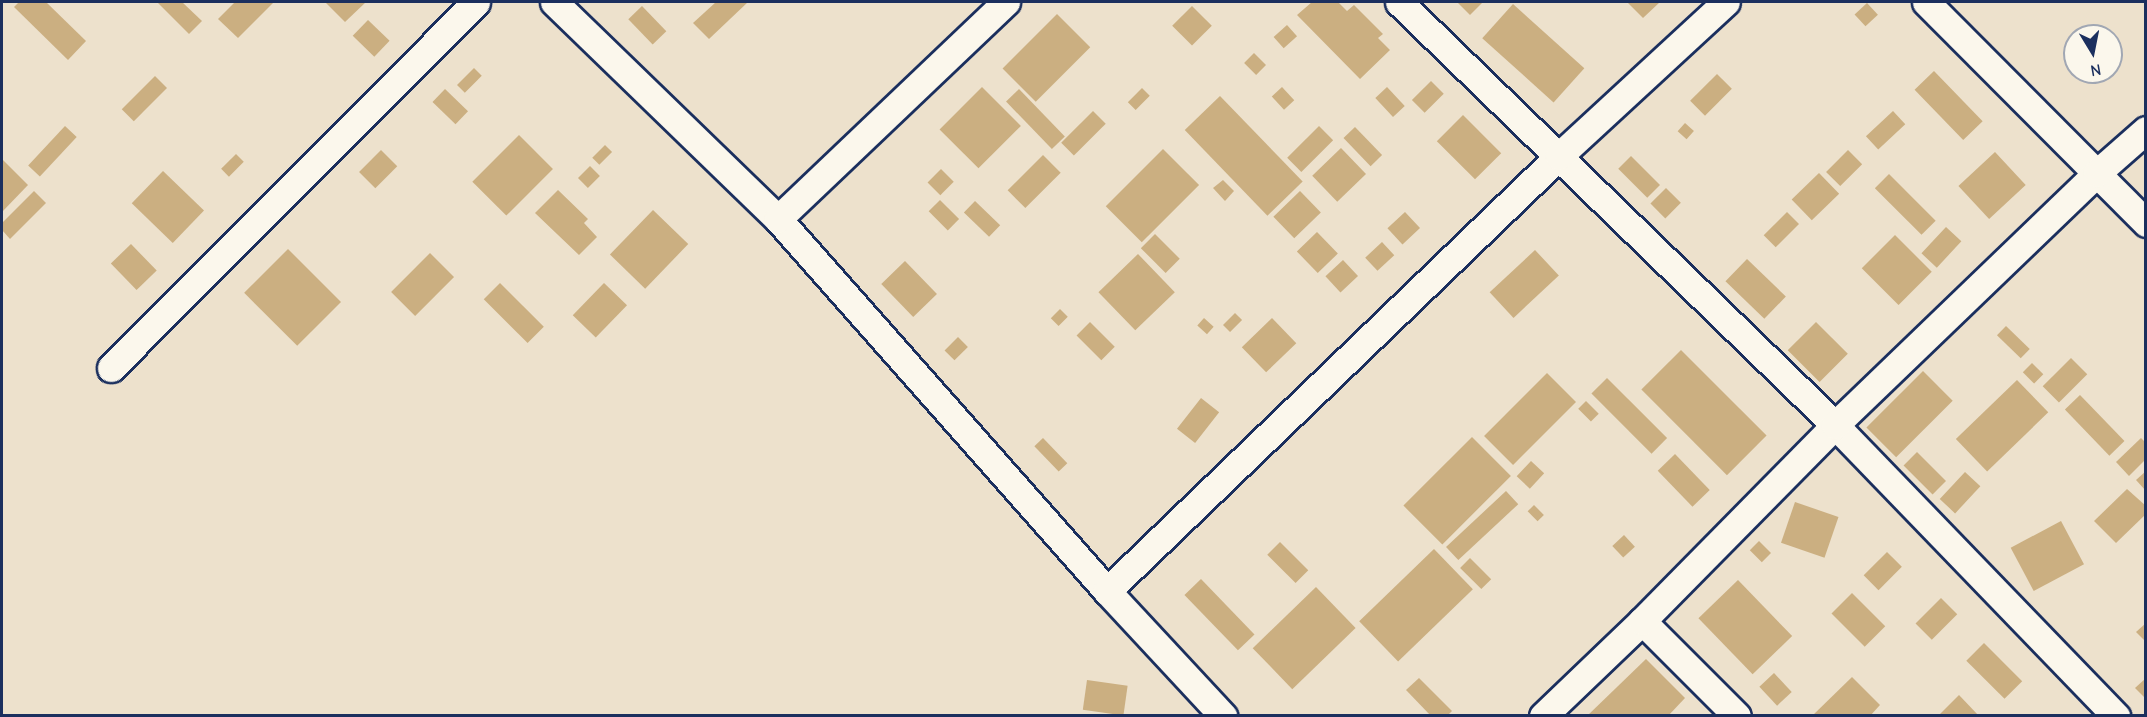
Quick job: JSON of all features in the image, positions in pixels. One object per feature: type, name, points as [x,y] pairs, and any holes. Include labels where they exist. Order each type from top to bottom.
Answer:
[{"type":"street","points":[[111,368],[476,2]]},
{"type":"street","points":[[554,2],[778,219],[1107,591],[1223,716]]},
{"type":"street","points":[[778,219],[1006,2]]},
{"type":"street","points":[[1398,2],[1835,425],[2116,716]]},
{"type":"street","points":[[1107,591],[1559,156],[1726,2]]},
{"type":"street","points":[[1926,2],[2145,223]]},
{"type":"street","points":[[1543,716],[1642,621],[1835,425],[2097,173],[2145,130]]},
{"type":"street","points":[[1642,621],[1737,716]]},
{"type":"building","points":[[19,2],[46,2],[86,41],[68,60],[14,7]]},
{"type":"building","points":[[157,2],[182,2],[202,21],[189,34]]},
{"type":"building","points":[[235,2],[274,2],[238,38],[218,19]]},
{"type":"building","points":[[325,2],[366,2],[345,22]]},
{"type":"building","points":[[716,2],[748,2],[709,39],[693,23]]},
{"type":"building","points":[[1312,2],[1338,2],[1347,11],[1354,5],[1383,34],[1378,38],[1390,50],[1360,79],[1297,15]]},
{"type":"building","points":[[1457,2],[1483,2],[1470,15]]},
{"type":"building","points":[[1627,2],[1660,2],[1643,18]]},
{"type":"building","points":[[1867,3],[1878,15],[1865,26],[1855,15]]},
{"type":"building","points":[[1513,4],[1584,68],[1554,102],[1482,38]]},
{"type":"building","points":[[642,6],[666,31],[653,44],[628,19]]},
{"type":"building","points":[[1192,6],[1212,26],[1192,46],[1172,26]]},
{"type":"building","points":[[1057,14],[1090,47],[1036,102],[1003,68]]},
{"type":"building","points":[[368,20],[390,41],[374,57],[353,36]]},
{"type":"building","points":[[1287,25],[1297,36],[1284,48],[1274,37]]},
{"type":"building","points":[[1254,53],[1266,65],[1256,75],[1244,63]]},
{"type":"building","points":[[474,68],[482,76],[465,93],[457,85]]},
{"type":"building","points":[[1934,71],[1983,121],[1963,140],[1915,90]]},
{"type":"building","points":[[1717,74],[1732,89],[1705,116],[1690,101]]},
{"type":"building","points":[[155,76],[167,88],[134,121],[122,109]]},
{"type":"building","points":[[1431,81],[1444,94],[1425,113],[1412,100]]},
{"type":"building","points":[[982,87],[1021,126],[978,168],[940,129]]},
{"type":"building","points":[[1282,87],[1294,100],[1284,110],[1272,97]]},
{"type":"building","points":[[1387,87],[1405,106],[1393,117],[1375,98]]},
{"type":"building","points":[[1142,88],[1150,96],[1136,110],[1128,102]]},
{"type":"building","points":[[445,89],[468,111],[456,124],[432,102]]},
{"type":"building","points":[[1019,89],[1065,136],[1052,149],[1006,102]]},
{"type":"building","points":[[1220,96],[1303,182],[1267,216],[1185,130]]},
{"type":"building","points":[[1093,111],[1106,124],[1074,156],[1061,143]]},
{"type":"building","points":[[1893,111],[1905,124],[1878,149],[1866,136]]},
{"type":"building","points":[[1463,115],[1501,153],[1475,179],[1437,141]]},
{"type":"building","points":[[1685,123],[1694,131],[1687,139],[1678,131]]},
{"type":"building","points":[[65,126],[77,137],[40,176],[28,165]]},
{"type":"building","points":[[1319,126],[1333,140],[1301,172],[1287,158]]},
{"type":"building","points":[[1355,127],[1382,155],[1371,166],[1343,138]]},
{"type":"building","points":[[519,135],[553,169],[506,216],[472,182]]},
{"type":"building","points":[[605,145],[612,152],[599,165],[592,158]]},
{"type":"building","points":[[1341,148],[1366,174],[1337,202],[1312,176]]},
{"type":"building","points":[[1163,149],[1199,185],[1142,242],[1106,206]]},
{"type":"building","points":[[381,150],[397,166],[375,188],[359,172]]},
{"type":"building","points":[[1848,150],[1862,164],[1840,186],[1826,172]]},
{"type":"building","points":[[1995,152],[2026,185],[1989,219],[1958,186]]},
{"type":"building","points":[[236,154],[244,162],[229,177],[221,169]]},
{"type":"building","points":[[1043,155],[1061,173],[1025,208],[1008,190]]},
{"type":"building","points":[[1631,156],[1660,185],[1647,198],[1618,169]]},
{"type":"building","points":[[2,159],[28,185],[2,212]]},
{"type":"building","points":[[590,166],[600,176],[588,188],[578,178]]},
{"type":"building","points":[[941,169],[954,182],[940,195],[928,182]]},
{"type":"building","points":[[163,171],[204,211],[173,243],[132,203]]},
{"type":"building","points":[[1819,173],[1839,194],[1812,220],[1792,199]]},
{"type":"building","points":[[1889,174],[1936,221],[1922,235],[1875,188]]},
{"type":"building","points":[[1223,180],[1234,191],[1225,201],[1213,188]]},
{"type":"building","points":[[1666,188],[1681,203],[1665,218],[1650,204]]},
{"type":"building","points":[[558,190],[588,219],[584,223],[597,237],[579,255],[535,213]]},
{"type":"building","points":[[34,191],[46,203],[10,239],[2,230],[2,223]]},
{"type":"building","points":[[1300,191],[1321,213],[1294,238],[1273,217]]},
{"type":"building","points":[[940,200],[959,219],[948,230],[929,211]]},
{"type":"building","points":[[975,201],[1000,225],[989,237],[964,213]]},
{"type":"building","points":[[653,210],[688,244],[645,289],[610,255]]},
{"type":"building","points":[[1405,212],[1420,228],[1402,244],[1387,228]]},
{"type":"building","points":[[1787,212],[1799,224],[1776,247],[1764,235]]},
{"type":"building","points":[[1946,227],[1961,241],[1937,268],[1921,253]]},
{"type":"building","points":[[1317,232],[1338,254],[1318,273],[1297,251]]},
{"type":"building","points":[[1155,234],[1180,259],[1166,273],[1141,248]]},
{"type":"building","points":[[1895,235],[1932,272],[1899,305],[1862,268]]},
{"type":"building","points":[[1382,242],[1394,255],[1377,271],[1365,258]]},
{"type":"building","points":[[131,244],[157,271],[137,290],[111,263]]},
{"type":"building","points":[[288,249],[341,302],[297,346],[244,293]]},
{"type":"building","points":[[1535,250],[1559,276],[1514,318],[1490,292]]},
{"type":"building","points":[[430,253],[454,277],[415,316],[391,292]]},
{"type":"building","points":[[1138,254],[1175,292],[1135,330],[1098,292]]},
{"type":"building","points":[[1747,259],[1786,297],[1764,319],[1725,281]]},
{"type":"building","points":[[1343,260],[1358,276],[1340,292],[1325,276]]},
{"type":"building","points":[[905,261],[937,294],[913,317],[881,284]]},
{"type":"building","points":[[500,283],[544,327],[528,343],[484,299]]},
{"type":"building","points":[[604,283],[627,305],[596,338],[573,315]]},
{"type":"building","points":[[1060,309],[1068,317],[1059,326],[1051,318]]},
{"type":"building","points":[[1235,313],[1242,320],[1230,332],[1223,325]]},
{"type":"building","points":[[1204,318],[1214,327],[1207,334],[1197,325]]},
{"type":"building","points":[[1272,318],[1296,343],[1266,372],[1242,347]]},
{"type":"building","points":[[1090,322],[1115,347],[1101,360],[1077,335]]},
{"type":"building","points":[[1816,322],[1848,354],[1820,382],[1788,350]]},
{"type":"building","points":[[2006,326],[2030,349],[2021,358],[1997,335]]},
{"type":"building","points":[[958,337],[968,347],[954,360],[945,350]]},
{"type":"building","points":[[1681,350],[1767,436],[1727,475],[1641,390]]},
{"type":"building","points":[[2071,358],[2087,374],[2059,403],[2043,386]]},
{"type":"building","points":[[2032,363],[2043,374],[2034,384],[2023,372]]},
{"type":"building","points":[[1923,371],[1953,401],[1896,457],[1866,428]]},
{"type":"building","points":[[1547,373],[1576,402],[1513,465],[1484,436]]},
{"type":"building","points":[[1607,378],[1667,438],[1652,454],[1591,394]]},
{"type":"building","points":[[2017,380],[2048,412],[1987,471],[1956,439]]},
{"type":"building","points":[[2080,395],[2124,441],[2109,456],[2065,410]]},
{"type":"building","points":[[1201,398],[1219,412],[1195,443],[1177,429]]},
{"type":"building","points":[[1586,401],[1599,414],[1591,422],[1578,409]]},
{"type":"building","points":[[1472,437],[1511,476],[1442,544],[1403,506]]},
{"type":"building","points":[[1043,438],[1067,463],[1059,472],[1034,446]]},
{"type":"building","points":[[2141,438],[2146,443],[2146,459],[2129,476],[2116,462]]},
{"type":"building","points":[[1917,452],[1946,481],[1933,494],[1904,465]]},
{"type":"building","points":[[1675,454],[1710,490],[1692,507],[1658,471]]},
{"type":"building","points":[[1531,461],[1544,473],[1530,489],[1517,476]]},
{"type":"building","points":[[2146,471],[2146,491],[2136,480]]},
{"type":"building","points":[[1965,472],[1980,486],[1955,513],[1940,499]]},
{"type":"building","points":[[2127,489],[2146,506],[2146,514],[2116,543],[2094,521]]},
{"type":"building","points":[[1506,491],[1518,504],[1458,560],[1446,547]]},
{"type":"building","points":[[1795,502],[1838,517],[1824,558],[1781,543]]},
{"type":"building","points":[[1534,505],[1544,515],[1538,521],[1528,511]]},
{"type":"building","points":[[2061,521],[2084,564],[2034,591],[2011,548]]},
{"type":"building","points":[[1624,535],[1635,547],[1623,558],[1612,546]]},
{"type":"building","points":[[1759,541],[1771,553],[1762,562],[1750,550]]},
{"type":"building","points":[[1280,542],[1308,570],[1296,583],[1267,555]]},
{"type":"building","points":[[1434,549],[1473,589],[1398,662],[1359,621]]},
{"type":"building","points":[[1887,552],[1902,567],[1879,590],[1864,575]]},
{"type":"building","points":[[1470,558],[1491,579],[1481,589],[1460,568]]},
{"type":"building","points":[[1201,579],[1254,634],[1238,650],[1184,595]]},
{"type":"building","points":[[1738,580],[1792,636],[1753,674],[1698,618]]},
{"type":"building","points":[[1316,587],[1356,628],[1292,689],[1253,648]]},
{"type":"building","points":[[1852,593],[1885,626],[1865,647],[1831,614]]},
{"type":"building","points":[[1941,598],[1957,614],[1932,640],[1916,623]]},
{"type":"building","points":[[2146,623],[2146,642],[2136,632]]},
{"type":"building","points":[[1984,643],[2022,681],[2005,699],[1966,661]]},
{"type":"building","points":[[1646,659],[1685,698],[1668,716],[1587,716]]},
{"type":"building","points":[[1774,673],[1792,692],[1777,706],[1759,687]]},
{"type":"building","points":[[1852,677],[1880,705],[1870,716],[1812,716]]},
{"type":"building","points":[[1419,678],[1452,711],[1447,716],[1431,716],[1406,690]]},
{"type":"building","points":[[2146,678],[2146,699],[2135,688]]},
{"type":"building","points":[[1087,680],[1128,686],[1123,715],[1083,710]]},
{"type":"building","points":[[1959,695],[1979,716],[1938,716]]}]
